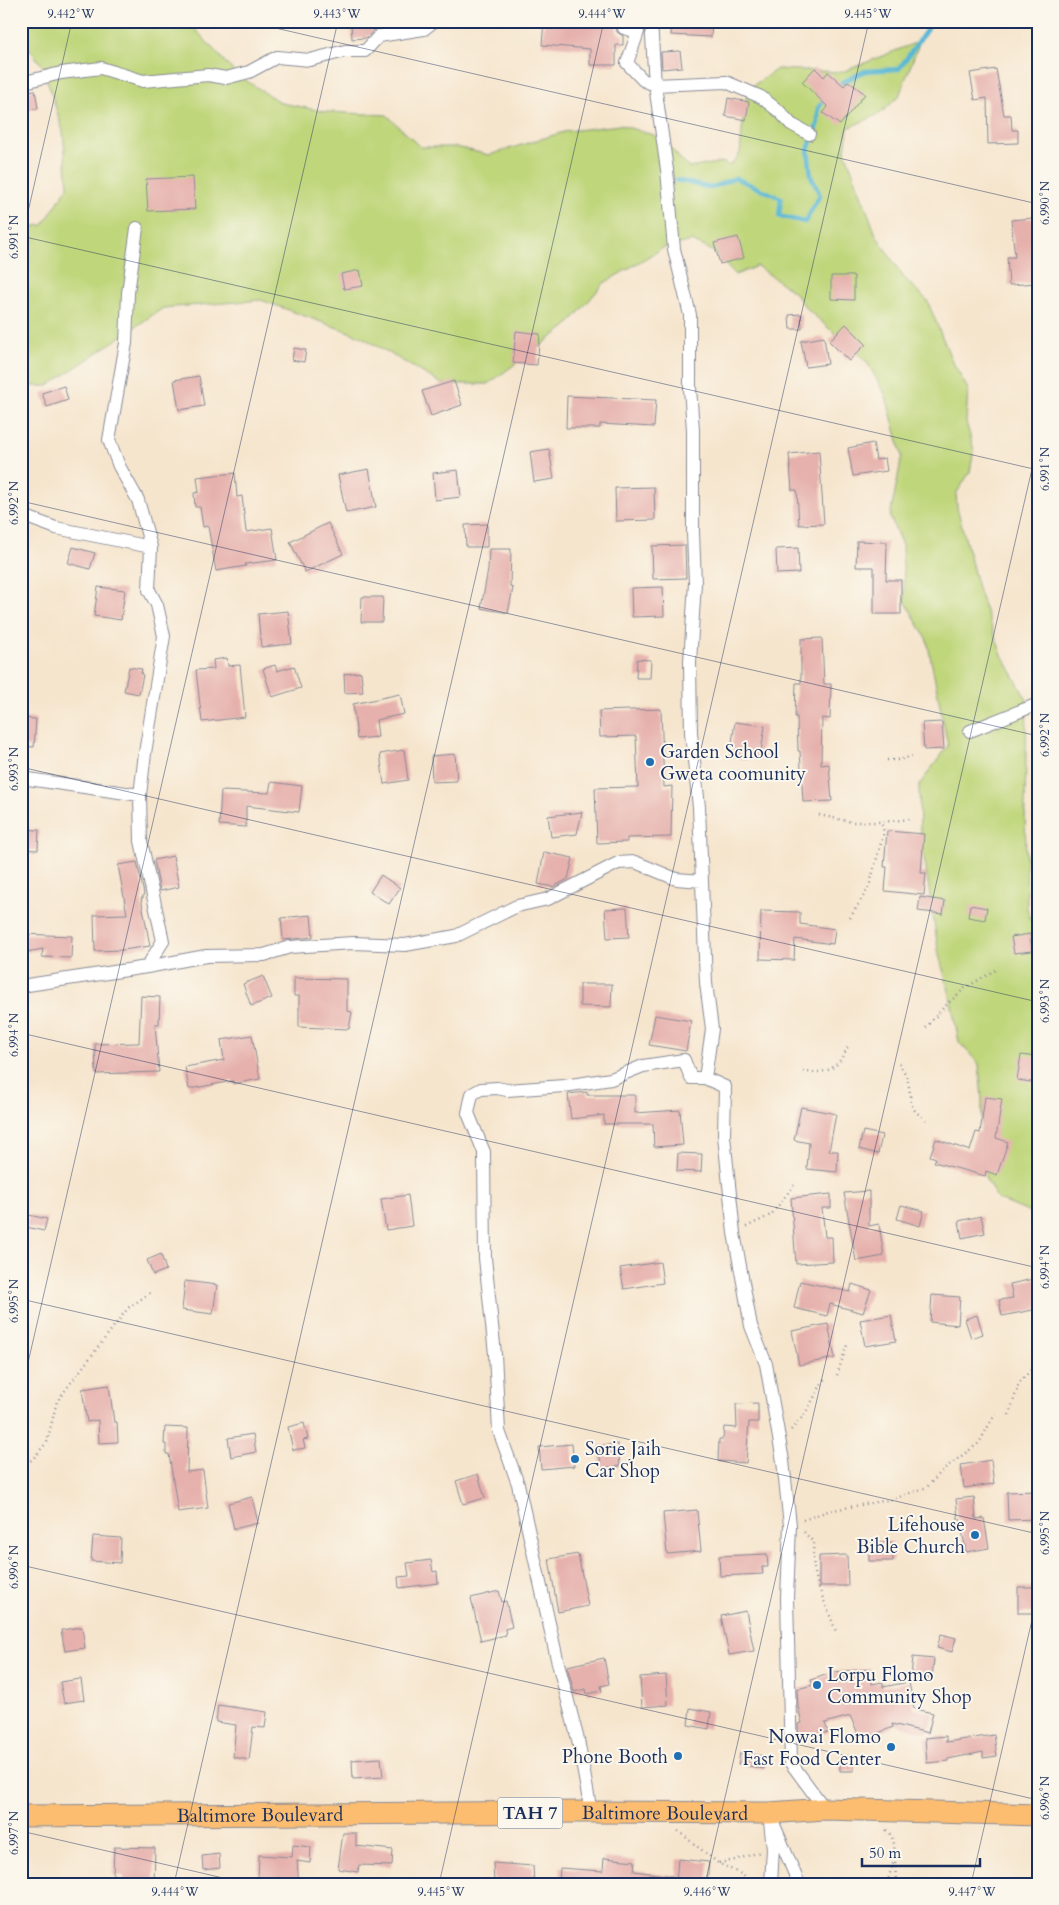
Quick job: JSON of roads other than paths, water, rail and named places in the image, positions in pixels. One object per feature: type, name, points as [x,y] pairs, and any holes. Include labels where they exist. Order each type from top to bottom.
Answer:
[{"type":"highway","name":"Baltimore Boulevard","points":[[21,1816],[591,1812],[769,1813],[825,1809],[1038,1815]]},
{"type":"street","points":[[21,83],[61,73],[101,68],[143,81],[208,75],[226,78],[249,72],[277,57],[310,60],[344,51],[365,51],[379,36],[424,29],[434,21]]},
{"type":"street","points":[[624,21],[624,28],[638,32],[627,63],[643,80],[655,86],[726,82],[761,97],[780,112],[791,124],[809,134]]},
{"type":"street","points":[[651,21],[655,86],[667,170],[674,249],[690,315],[690,388],[694,430],[692,533],[694,583],[690,662],[691,733],[699,807],[706,983],[712,1029],[705,1078]]},
{"type":"street","points":[[137,228],[128,293],[126,343],[109,440],[118,466],[138,500],[151,547],[149,590],[157,605],[164,636],[140,795],[141,841],[162,941],[147,967]]},
{"type":"street","points":[[21,516],[56,528],[151,547]]},
{"type":"street","points":[[970,731],[1038,704]]},
{"type":"street","points":[[21,778],[140,795]]},
{"type":"street","points":[[21,986],[206,956],[264,955],[290,947],[353,943],[405,945],[456,936],[517,906],[548,899],[618,863],[635,862],[676,879],[702,881]]},
{"type":"street","points":[[591,1812],[578,1740],[557,1660],[518,1484],[499,1431],[492,1325],[485,1258],[484,1152],[468,1113],[472,1094],[480,1089],[520,1089],[592,1082],[611,1079],[643,1066],[684,1060],[691,1078],[705,1078],[725,1087],[724,1136],[734,1233],[751,1326],[766,1364],[779,1435],[790,1525],[787,1598],[791,1763],[825,1809]]},
{"type":"street","points":[[769,1813],[773,1848],[771,1884]]},
{"type":"street","points":[[769,1813],[799,1884]]},
{"type":"waterway","points":[[837,85],[865,71],[899,69],[932,22],[935,21]]},
{"type":"waterway","points":[[676,180],[711,188],[735,178],[781,198],[779,216],[805,222],[820,195],[811,176],[808,150],[818,122],[818,108],[826,98]]},
{"type":"place","name":"Garden School Gweta coomunity","points":[[650,762]]},
{"type":"place","name":"Sorie Jaih Car Shop","points":[[575,1459]]},
{"type":"place","name":"Lifehouse Bible Church","points":[[975,1535]]},
{"type":"place","name":"Lorpu Flomo Community Shop","points":[[817,1685]]},
{"type":"place","name":"Nowai Flomo Fast Food Center","points":[[891,1747]]},
{"type":"place","name":"Phone Booth","points":[[678,1756]]}]
